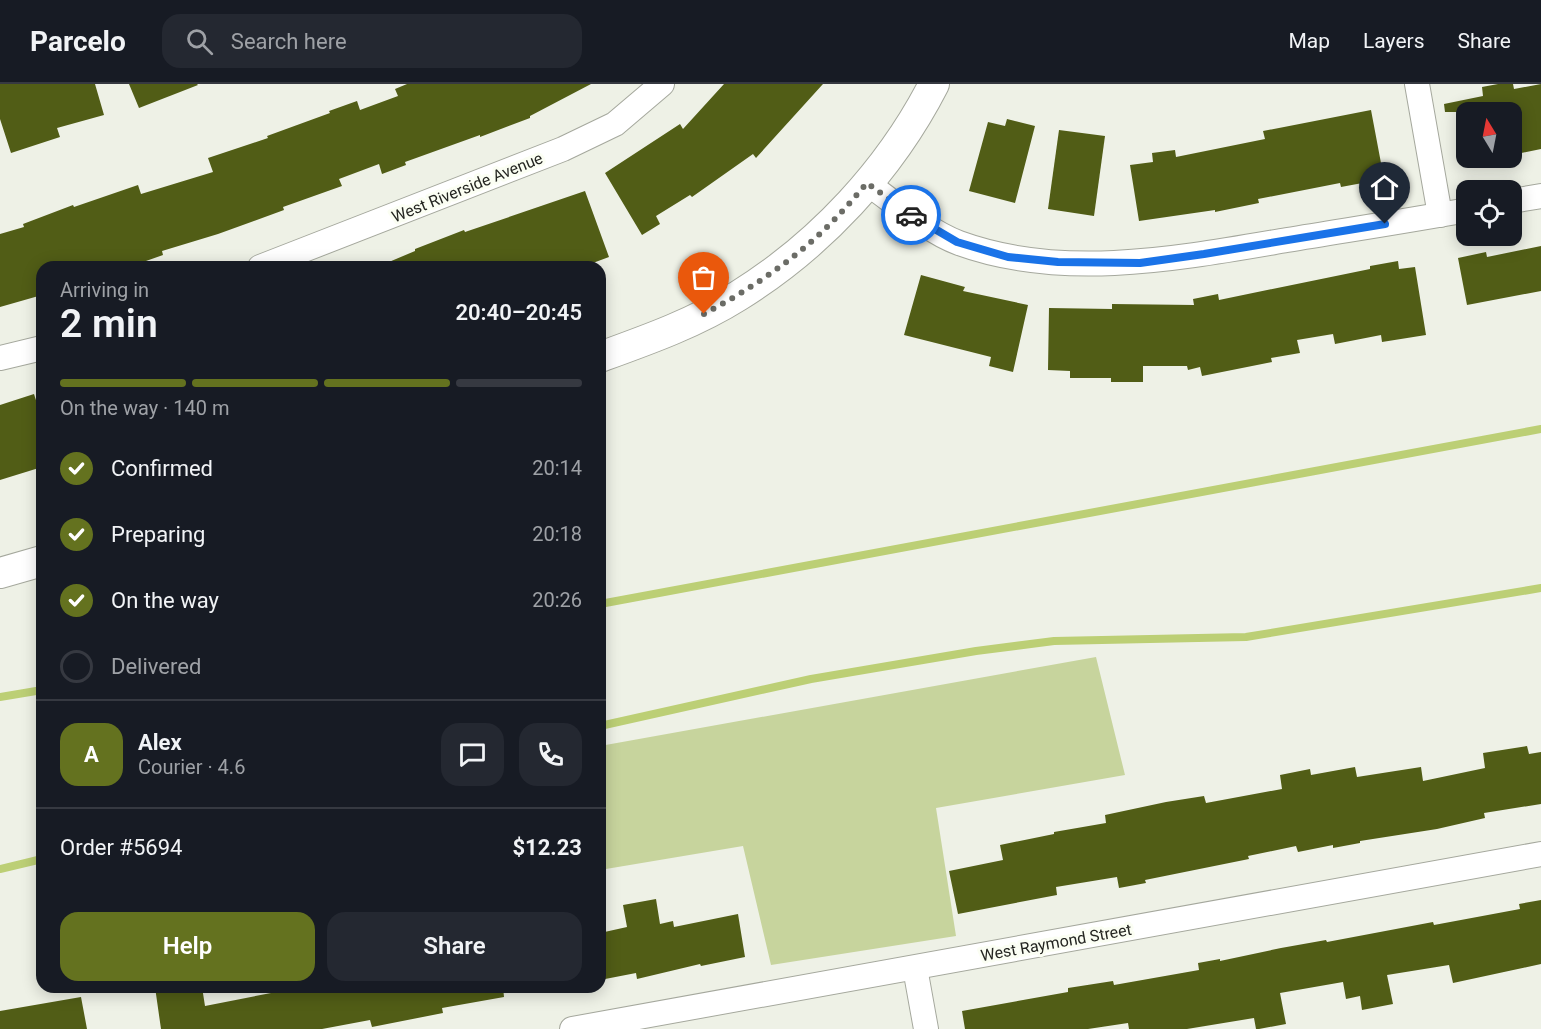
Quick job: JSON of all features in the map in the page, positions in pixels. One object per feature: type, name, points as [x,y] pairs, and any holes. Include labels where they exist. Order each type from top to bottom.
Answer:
[{"type":"street","name":"West Riverside Avenue","points":[[275,261],[563,149],[615,124],[662,84]]},
{"type":"street","points":[[606,355],[671,331],[738,296],[798,253],[830,224],[867,183],[905,134],[934,84]]},
{"type":"street","points":[[1417,84],[1440,215]]},
{"type":"street","points":[[867,183],[911,215],[957,242],[1008,257],[1058,262],[1140,263],[1456,212]]},
{"type":"street","points":[[1522,199],[1541,196]]},
{"type":"street","points":[[0,358],[36,349]]},
{"type":"street","points":[[0,573],[36,563]]},
{"type":"street","name":"West Raymond Street","points":[[572,1029],[618,1025],[915,968],[1541,854]]},
{"type":"street","points":[[915,968],[926,1029]]},
{"type":"green space","points":[[1096,657],[1125,775],[936,808],[956,936],[771,965],[743,846],[606,869],[606,745]]},
{"type":"building","points":[[0,84],[95,84],[104,115],[57,128],[60,137],[11,153],[0,119]]},
{"type":"building","points":[[129,84],[197,84],[198,85],[139,108]]},
{"type":"building","points":[[407,84],[591,84],[530,118],[405,162],[406,165],[382,174],[379,164],[339,179],[342,186],[218,234],[162,251],[163,255],[146,261],[36,261],[36,297],[0,307],[0,234],[24,227],[23,224],[73,205],[74,207],[138,185],[141,194],[213,172],[208,158],[268,138],[267,136],[357,101],[360,110],[398,96],[395,89]]},
{"type":"building","points":[[724,84],[823,84],[756,158],[753,154],[692,197],[690,195],[656,216],[660,224],[642,235],[605,173],[680,124],[683,129]]},
{"type":"building","points":[[1513,84],[1514,89],[1541,84],[1541,149],[1522,153],[1522,102],[1456,102],[1456,112],[1445,112],[1444,104],[1483,96],[1482,87]]},
{"type":"building","points":[[1371,110],[1384,179],[1341,187],[1340,183],[1258,199],[1259,203],[1215,212],[1215,210],[1139,221],[1130,165],[1153,162],[1152,153],[1175,150],[1176,157],[1265,139],[1263,131]]},
{"type":"building","points":[[1007,119],[1035,126],[1015,203],[969,191],[988,122],[1005,126]]},
{"type":"building","points":[[1059,130],[1105,136],[1094,216],[1048,209]]},
{"type":"building","points":[[585,191],[609,257],[598,261],[391,261],[415,249],[464,230],[465,232]]},
{"type":"building","points":[[1541,246],[1541,291],[1467,305],[1458,258],[1486,252],[1487,257]]},
{"type":"building","points":[[1398,261],[1399,269],[1415,267],[1426,335],[1382,342],[1381,335],[1335,344],[1333,334],[1297,340],[1300,353],[1271,358],[1272,362],[1202,376],[1200,367],[1188,370],[1187,366],[1143,366],[1143,382],[1111,382],[1111,378],[1070,378],[1070,371],[1048,370],[1049,308],[1112,309],[1112,304],[1194,305],[1193,299],[1218,294],[1219,300],[1370,269],[1370,266]]},
{"type":"building","points":[[921,275],[965,287],[963,291],[1028,305],[1013,372],[989,366],[991,357],[904,335]]},
{"type":"building","points":[[34,394],[36,400],[36,469],[0,480],[0,405]]},
{"type":"building","points":[[1527,746],[1529,754],[1541,752],[1541,804],[1484,813],[1485,818],[1333,848],[1333,845],[1298,852],[1296,846],[1119,888],[1117,877],[1056,887],[1057,895],[958,914],[949,871],[1003,860],[1000,845],[1106,823],[1105,815],[1166,802],[1204,796],[1206,803],[1282,789],[1280,775],[1310,769],[1311,775],[1355,767],[1357,777],[1421,767],[1423,781],[1485,768],[1483,753]]},
{"type":"building","points":[[656,899],[660,924],[673,921],[674,927],[738,914],[745,957],[701,966],[700,964],[637,979],[636,973],[606,979],[606,932],[627,927],[623,905]]},
{"type":"building","points":[[1541,900],[1541,964],[1453,983],[1449,965],[1387,975],[1393,1004],[1362,1010],[1360,996],[1346,999],[1343,982],[1280,993],[1286,1024],[1259,1029],[1256,1029],[1254,1018],[1187,1029],[1129,1029],[1128,1023],[1088,1029],[965,1029],[962,1011],[1068,992],[1068,988],[1113,981],[1114,985],[1199,970],[1198,963],[1520,909],[1519,904]]},
{"type":"building","points":[[156,993],[203,993],[205,1006],[271,993],[504,993],[504,997],[442,1008],[443,1013],[372,1027],[370,1020],[322,1029],[161,1029]]},
{"type":"building","points":[[81,997],[87,1029],[0,1029],[0,1011]]},
{"type":"waterway","points":[[606,603],[1541,429]]},
{"type":"waterway","points":[[606,725],[811,679],[976,651],[1054,641],[1246,637],[1541,588]]},
{"type":"waterway","points":[[0,697],[36,691]]},
{"type":"waterway","points":[[0,869],[36,860]]},
{"type":"way so far","points":[[704,314],[738,296],[790,259],[830,224],[867,183],[911,215]]},
{"type":"route","points":[[911,215],[957,242],[1008,257],[1058,262],[1140,263],[1385,224]]}]
